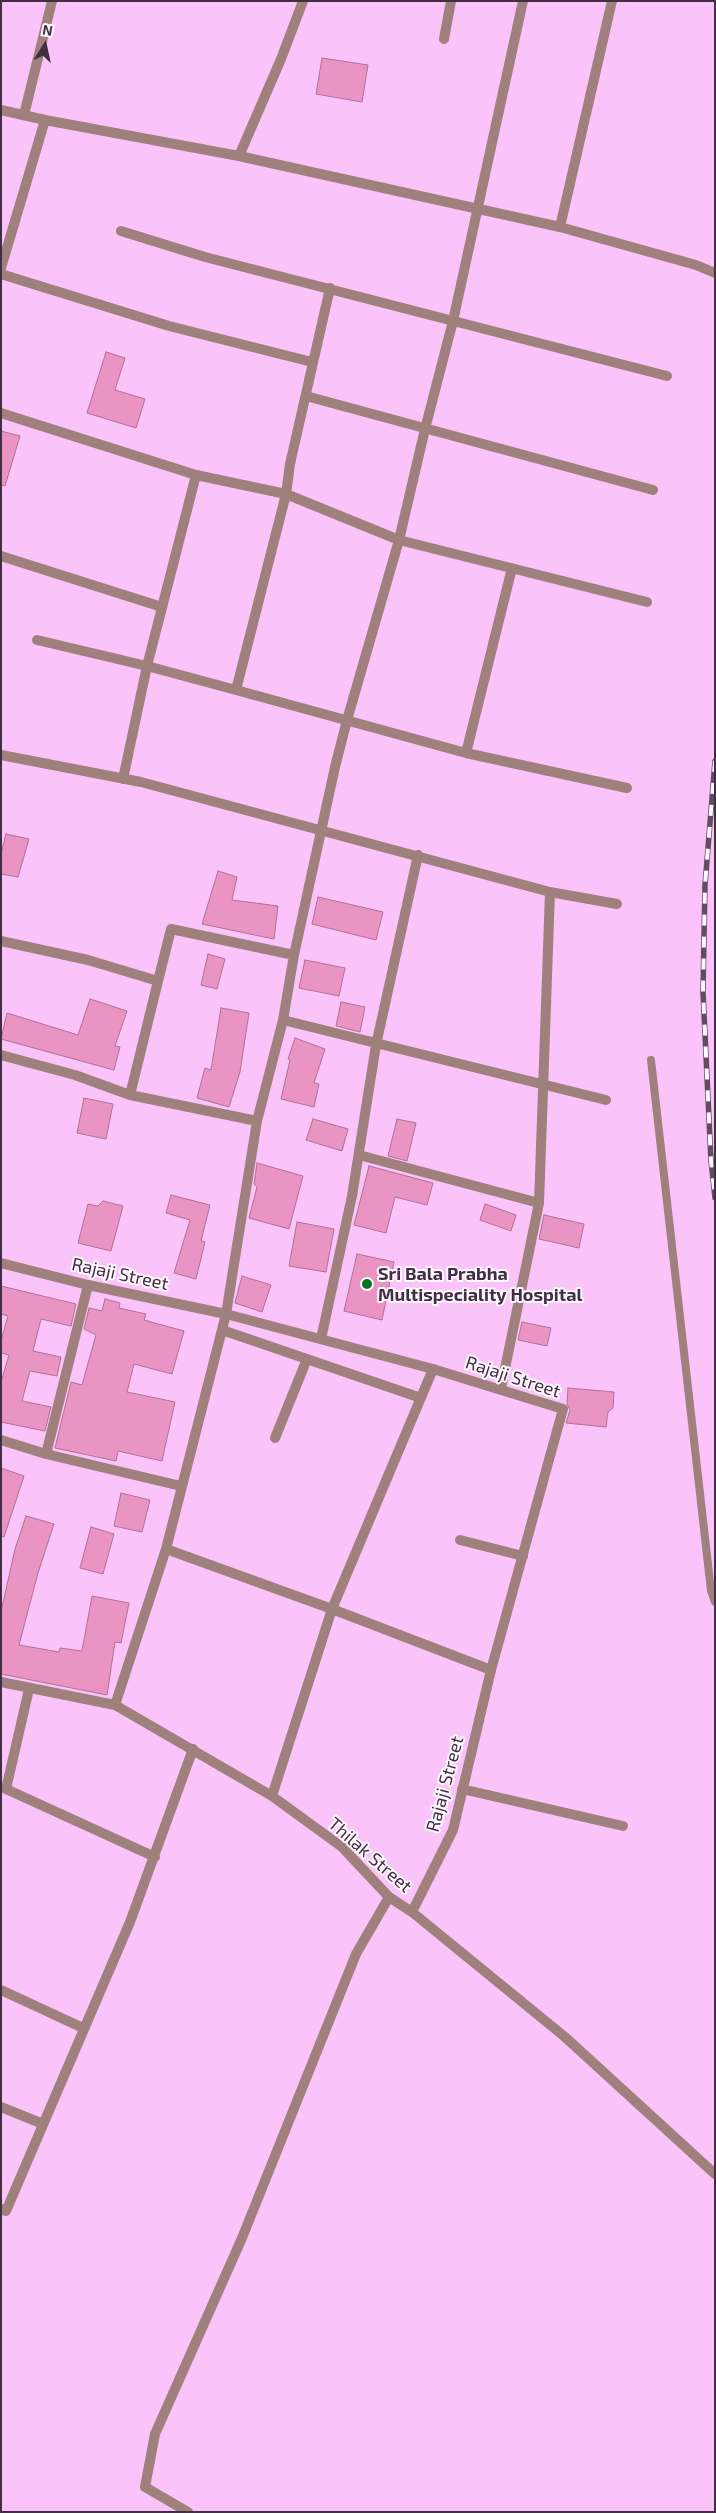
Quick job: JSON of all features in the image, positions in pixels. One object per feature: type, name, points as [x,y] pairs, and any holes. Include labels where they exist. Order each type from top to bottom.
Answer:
[{"type":"street","points":[[24,115],[52,1]]},
{"type":"street","points":[[239,156],[281,59],[303,1]]},
{"type":"street","points":[[444,39],[451,1]]},
{"type":"street","points":[[115,1705],[166,1549],[226,1314],[257,1121],[283,1020],[294,955],[321,831],[347,720],[399,540],[453,321],[479,210],[523,1]]},
{"type":"street","points":[[560,227],[612,1]]},
{"type":"street","points":[[1,110],[239,156],[560,227],[696,265],[715,273]]},
{"type":"street","points":[[1,268],[45,120]]},
{"type":"street","points":[[121,231],[205,257],[667,376]]},
{"type":"street","points":[[1,274],[169,326],[312,362]]},
{"type":"street","points":[[236,690],[286,494],[290,464],[330,288]]},
{"type":"street","points":[[306,396],[653,490]]},
{"type":"street","points":[[1,413],[196,474],[286,494],[399,540],[647,602]]},
{"type":"street","points":[[123,778],[147,666],[196,474]]},
{"type":"street","points":[[1,556],[162,607]]},
{"type":"street","points":[[466,753],[512,568]]},
{"type":"street","points":[[36,640],[147,666],[466,753],[627,788]]},
{"type":"street","points":[[1,755],[123,778],[418,855],[550,892],[618,904]]},
{"type":"street","points":[[321,1339],[359,1156],[376,1044],[418,855]]},
{"type":"street","points":[[501,1388],[540,1203],[542,1084],[550,892]]},
{"type":"street","points":[[130,1095],[171,929],[294,955]]},
{"type":"street","points":[[1,941],[88,960],[158,981]]},
{"type":"street","points":[[283,1020],[606,1100]]},
{"type":"street","points":[[1,1054],[130,1095],[257,1121]]},
{"type":"street","points":[[359,1156],[540,1203]]},
{"type":"street","name":"Rajaji Street","points":[[1,1263],[88,1285],[226,1314],[501,1388],[563,1409],[491,1670],[453,1830],[412,1912]]},
{"type":"street","points":[[46,1454],[88,1285]]},
{"type":"street","points":[[222,1330],[421,1398]]},
{"type":"street","points":[[275,1438],[307,1359]]},
{"type":"street","points":[[272,1796],[332,1609],[433,1369]]},
{"type":"street","points":[[1,1440],[46,1454],[181,1486]]},
{"type":"street","points":[[460,1540],[523,1556]]},
{"type":"street","points":[[166,1549],[332,1609],[491,1670]]},
{"type":"street","name":"Thilak Street","points":[[1,1682],[115,1705],[272,1796],[342,1847],[389,1897],[412,1912],[564,2037],[715,2174]]},
{"type":"street","points":[[29,1688],[4,1789],[155,1858]]},
{"type":"street","points":[[1,2209],[6,2211],[130,1922],[155,1858],[193,1749]]},
{"type":"street","points":[[462,1789],[623,1826]]},
{"type":"street","points":[[188,2512],[145,2487],[155,2434],[242,2238],[356,1954],[389,1897]]},
{"type":"street","points":[[1,1990],[83,2028]]},
{"type":"street","points":[[1,2107],[43,2124]]},
{"type":"lane","points":[[651,1060],[711,1591],[715,1602]]},
{"type":"building","points":[[322,58],[368,65],[362,102],[316,94]]},
{"type":"building","points":[[106,352],[125,358],[115,390],[145,399],[136,428],[87,413]]},
{"type":"building","points":[[1,431],[20,436],[5,486],[1,485]]},
{"type":"building","points":[[6,834],[29,839],[18,877],[1,874],[1,854]]},
{"type":"building","points":[[218,871],[237,877],[232,900],[278,906],[274,939],[202,924]]},
{"type":"building","points":[[318,897],[383,912],[376,940],[312,924]]},
{"type":"building","points":[[208,954],[225,959],[217,989],[201,985]]},
{"type":"building","points":[[305,960],[345,968],[339,996],[299,988]]},
{"type":"building","points":[[90,999],[127,1011],[115,1046],[120,1047],[114,1070],[1,1039],[7,1013],[78,1035]]},
{"type":"building","points":[[341,1002],[365,1007],[360,1032],[336,1026]]},
{"type":"building","points":[[221,1008],[249,1013],[240,1072],[229,1107],[197,1098],[205,1068],[211,1070]]},
{"type":"building","points":[[295,1038],[325,1049],[314,1083],[319,1084],[314,1107],[281,1099],[290,1060],[288,1059]]},
{"type":"building","points":[[84,1098],[113,1104],[106,1139],[77,1133]]},
{"type":"building","points":[[313,1119],[348,1129],[342,1151],[306,1140]]},
{"type":"building","points":[[397,1119],[416,1123],[407,1161],[388,1156]]},
{"type":"building","points":[[257,1163],[303,1176],[289,1229],[249,1218],[257,1187],[254,1184]]},
{"type":"building","points":[[369,1166],[433,1183],[427,1205],[395,1197],[386,1233],[354,1225]]},
{"type":"building","points":[[171,1195],[210,1205],[201,1241],[205,1242],[196,1279],[174,1273],[190,1220],[166,1213]]},
{"type":"building","points":[[103,1201],[123,1206],[111,1251],[78,1243],[88,1204],[98,1206]]},
{"type":"building","points":[[485,1204],[516,1215],[511,1231],[480,1220]]},
{"type":"building","points":[[544,1215],[584,1224],[579,1248],[539,1239]]},
{"type":"building","points":[[297,1222],[334,1229],[326,1272],[289,1266]]},
{"type":"building","points":[[357,1254],[394,1262],[382,1320],[344,1311]]},
{"type":"building","points":[[242,1276],[271,1285],[262,1312],[235,1303]]},
{"type":"building","points":[[1,1286],[76,1304],[71,1326],[41,1319],[33,1351],[61,1357],[57,1376],[30,1371],[22,1401],[51,1407],[45,1431],[1,1422],[1,1382],[9,1355],[1,1353],[1,1341],[8,1316],[1,1314]]},
{"type":"building","points":[[105,1299],[120,1303],[119,1308],[146,1314],[144,1320],[184,1331],[172,1374],[134,1364],[127,1392],[175,1402],[162,1461],[118,1451],[116,1461],[55,1448],[71,1382],[82,1385],[96,1335],[84,1329],[89,1308],[102,1311]]},
{"type":"building","points":[[522,1322],[551,1328],[547,1346],[518,1340]]},
{"type":"building","points":[[568,1388],[614,1392],[613,1408],[608,1412],[606,1427],[566,1423],[570,1410],[567,1404]]},
{"type":"building","points":[[1,1468],[24,1476],[4,1537],[1,1536]]},
{"type":"building","points":[[121,1493],[150,1500],[142,1532],[114,1526]]},
{"type":"building","points":[[26,1516],[54,1524],[38,1573],[19,1645],[59,1652],[60,1648],[82,1651],[92,1596],[129,1603],[121,1643],[115,1642],[107,1695],[1,1674],[1,1612],[15,1549]]},
{"type":"building","points":[[91,1527],[114,1534],[103,1574],[80,1568]]},
{"type":"railway","points":[[715,761],[705,885],[703,992],[711,1161],[715,1198]]},
{"type":"place","name":"Sri Bala Prabha Multispeciality Hospital","points":[[367,1284]]}]
